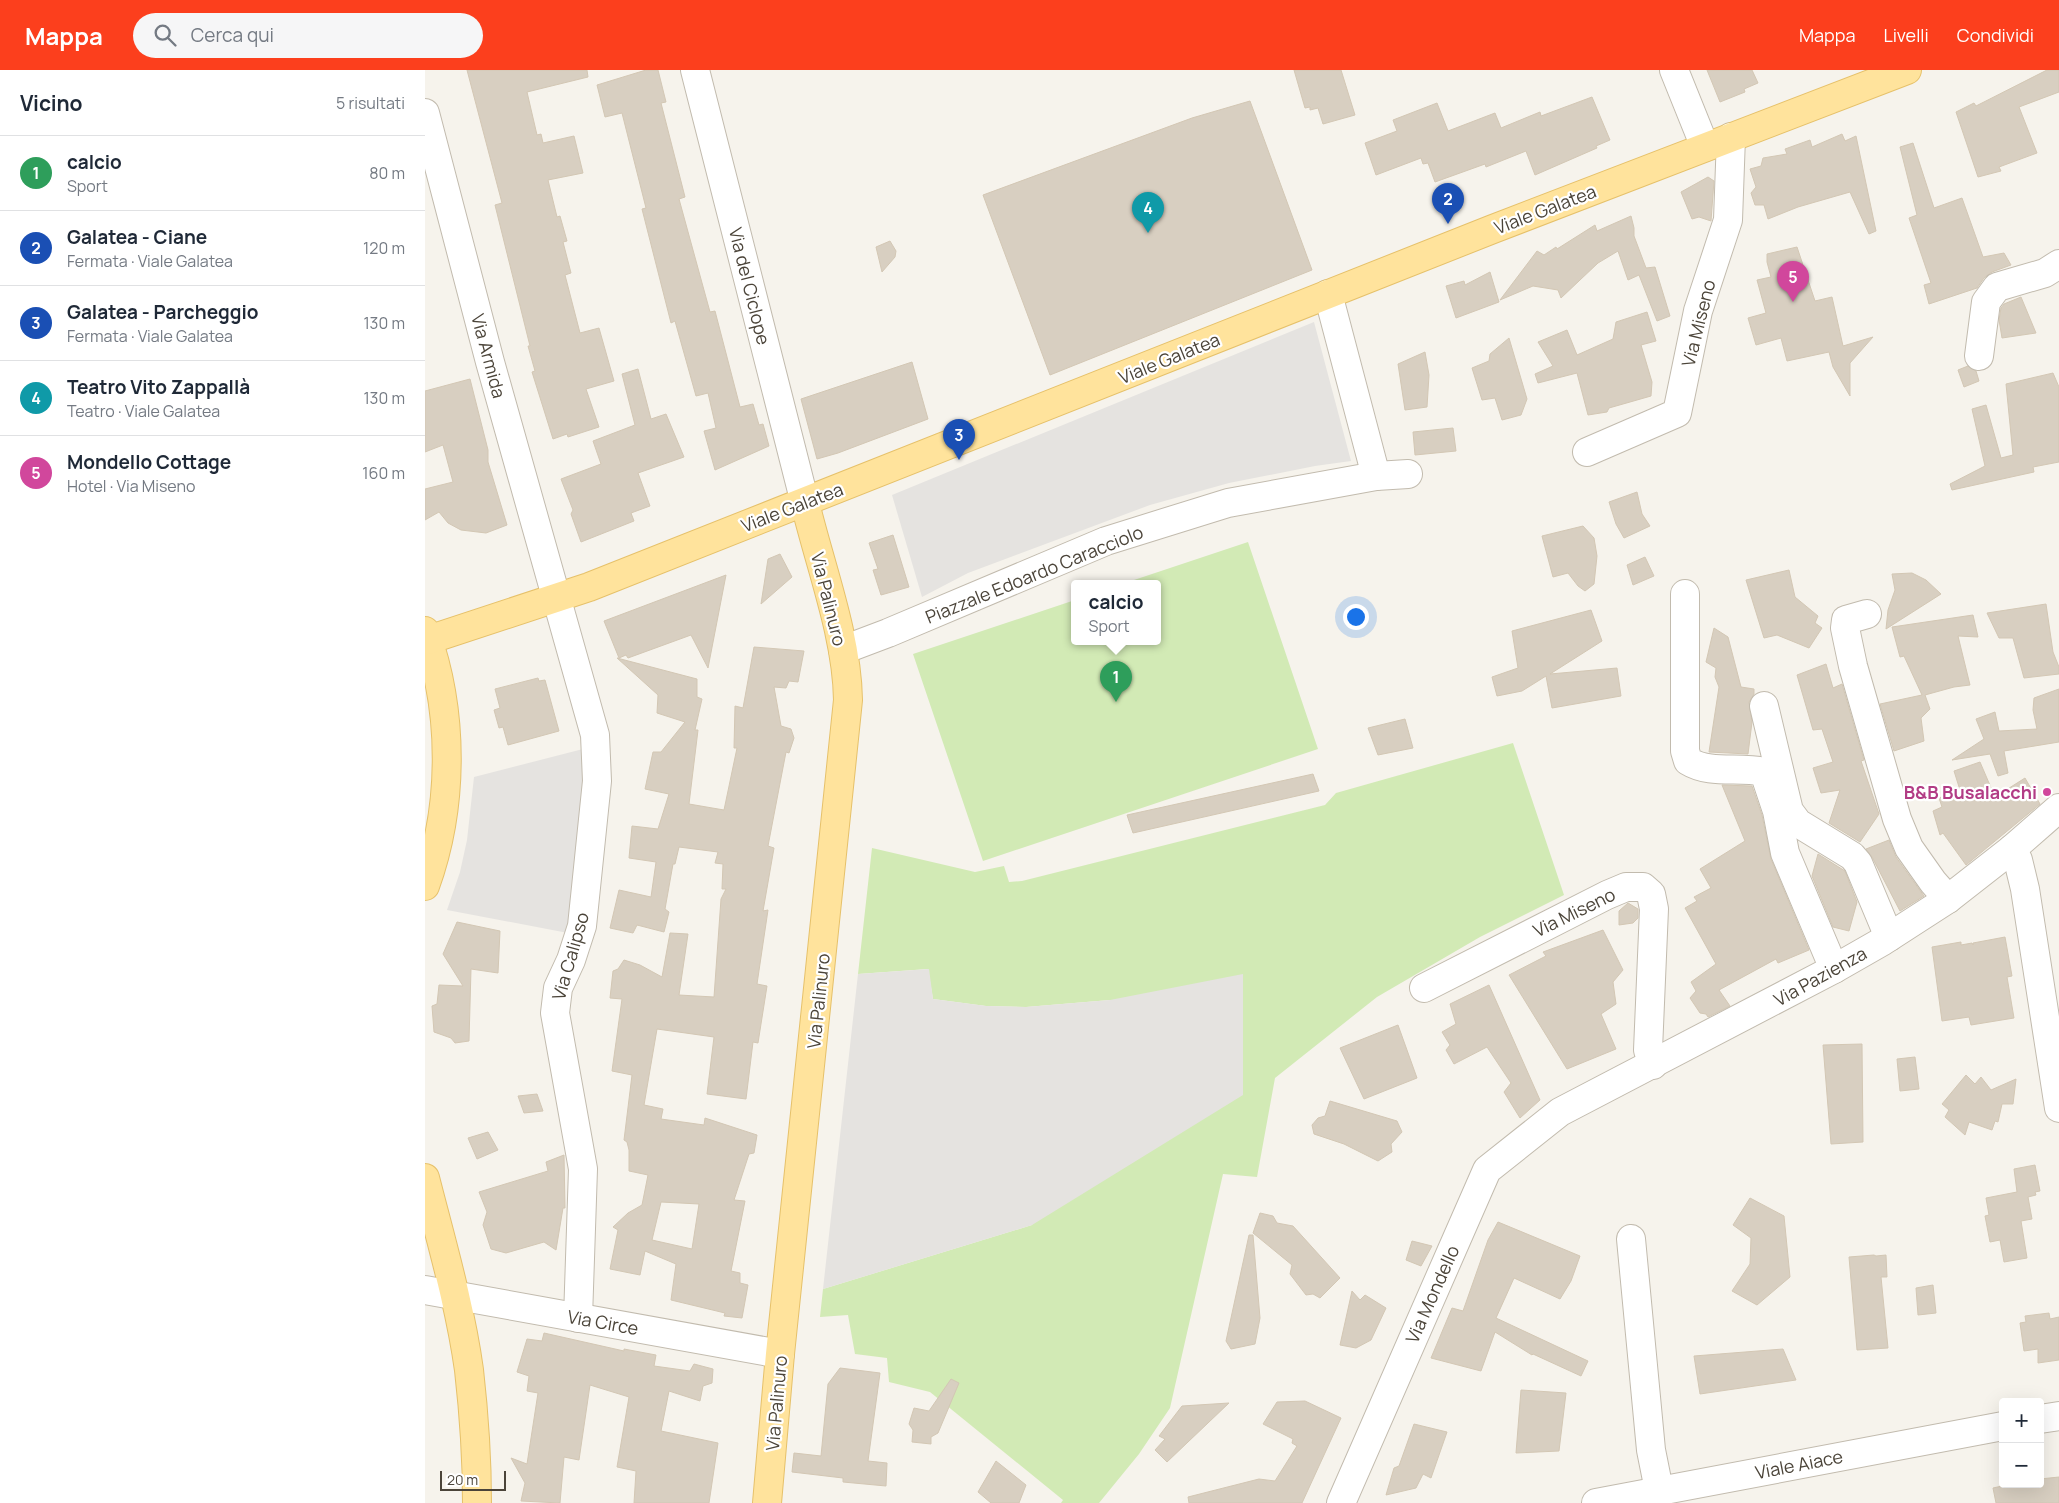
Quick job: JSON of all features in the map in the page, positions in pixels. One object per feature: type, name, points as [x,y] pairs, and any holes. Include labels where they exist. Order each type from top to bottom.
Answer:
[{"type":"main road","name":"Viale Galatea","points":[[428,649],[805,503],[1328,294],[1907,70]]},
{"type":"main road","name":"Via Palinuro","points":[[767,1503],[780,1354],[848,700],[843,650],[805,503]]},
{"type":"main road","points":[[425,886],[439,831],[446,775],[445,715],[428,649]]},
{"type":"main road","points":[[425,1178],[455,1296],[469,1369],[475,1425],[477,1503]]},
{"type":"street","name":"Via del Ciclope","points":[[695,70],[805,503]]},
{"type":"street","points":[[1674,70],[1705,147]]},
{"type":"street","name":"Via Armida","points":[[425,113],[490,362],[557,598]]},
{"type":"street","name":"Via Miseno","points":[[1587,452],[1677,413],[1698,311],[1729,220],[1731,137]]},
{"type":"street","points":[[1979,356],[1985,302],[1997,287],[2045,273],[2059,264]]},
{"type":"street","points":[[1328,294],[1376,476]]},
{"type":"street","name":"Piazzale Edoardo Caracciolo","points":[[843,650],[888,633],[1106,541],[1228,503],[1376,476],[1408,474]]},
{"type":"street","points":[[1685,594],[1685,751],[1688,760],[1697,766],[1719,770],[1750,768],[1764,772],[1777,811],[1785,852],[1834,969]]},
{"type":"street","name":"Via Calipso","points":[[557,598],[591,716],[598,757],[582,926],[571,960],[559,988],[555,1013],[583,1169],[578,1318]]},
{"type":"street","points":[[1867,614],[1847,620],[1845,628],[1880,762],[1897,819],[1909,848],[1947,899]]},
{"type":"street","points":[[1763,706],[1789,811],[1798,823],[1852,856],[1858,863],[1889,937]]},
{"type":"street","name":"Via Pazienza","points":[[1560,1112],[1834,969],[1889,937],[1947,899],[2012,849],[2059,808]]},
{"type":"street","points":[[2012,849],[2018,860],[2025,889],[2059,1108]]},
{"type":"street","name":"Via Miseno","points":[[1424,988],[1607,894],[1626,887],[1643,887],[1651,894],[1655,909],[1648,1050],[1653,1065]]},
{"type":"street","name":"Via Mondello","points":[[1341,1503],[1487,1170],[1560,1112]]},
{"type":"street","points":[[1631,1239],[1651,1450],[1659,1490]]},
{"type":"street","name":"Via Circe","points":[[425,1290],[780,1354]]},
{"type":"street","points":[[2044,1419],[2059,1417]]},
{"type":"street","name":"Viale Aiace","points":[[1596,1503],[1633,1499],[1659,1490],[1999,1427]]},
{"type":"green space","points":[[1248,542],[1318,749],[983,861],[913,654],[1071,601],[1071,645],[1161,645],[1161,580],[1134,580]]},
{"type":"green space","points":[[1513,743],[1564,895],[1480,937],[1377,997],[1275,1078],[1257,1177],[1223,1174],[1170,1408],[1139,1454],[1099,1503],[1061,1503],[1063,1500],[930,1392],[889,1382],[887,1358],[855,1354],[848,1315],[820,1317],[823,1289],[1032,1225],[1110,1000],[1026,1007],[986,1006],[933,999],[928,969],[858,974],[872,848],[975,872],[1004,866],[1009,882],[1022,881],[1325,805],[1336,793]]},
{"type":"shaded area","points":[[1314,322],[1351,461],[1229,483],[1150,505],[968,573],[922,597],[892,495]]},
{"type":"shaded area","points":[[583,749],[585,764],[568,933],[447,910],[460,872],[467,840],[474,777]]},
{"type":"shaded area","points":[[929,969],[933,999],[986,1006],[1026,1007],[1110,1000],[1243,974],[1243,1095],[1032,1225],[823,1289],[858,974]]},
{"type":"building","points":[[467,70],[587,70],[588,77],[527,92],[537,135],[541,134],[543,143],[574,136],[583,173],[548,180],[557,217],[560,216],[567,241],[563,242],[571,273],[565,275],[580,333],[599,328],[614,381],[586,389],[599,427],[568,437],[567,434],[553,439],[532,372],[535,371],[528,346],[530,346],[495,205],[502,203]]},
{"type":"building","points":[[646,70],[658,70],[666,102],[661,103],[685,197],[679,199],[710,312],[715,311],[740,407],[753,404],[759,425],[763,424],[769,446],[715,470],[704,431],[716,428],[708,393],[696,396],[675,321],[671,323],[642,209],[646,208],[622,113],[605,117],[597,85]]},
{"type":"building","points":[[1294,70],[1341,70],[1355,115],[1323,124],[1318,108],[1310,110],[1310,107],[1305,108]]},
{"type":"building","points":[[1707,70],[1752,70],[1758,83],[1744,89],[1745,92],[1720,102]]},
{"type":"building","points":[[2047,70],[2059,70],[2059,92],[2019,107],[2037,153],[1999,167],[2001,171],[1978,177],[1956,112],[1974,103],[1976,106]]},
{"type":"building","points":[[1592,97],[1610,140],[1596,146],[1597,148],[1535,175],[1526,151],[1486,167],[1485,164],[1435,182],[1428,163],[1423,164],[1421,158],[1376,175],[1365,143],[1397,131],[1393,120],[1437,103],[1448,131],[1495,113],[1501,128],[1540,112],[1541,116]]},
{"type":"building","points":[[1250,101],[1312,270],[1050,375],[983,195],[1192,118]]},
{"type":"building","points":[[1842,134],[1845,141],[1856,136],[1876,231],[1869,234],[1850,192],[1798,207],[1768,219],[1764,205],[1755,205],[1751,193],[1756,187],[1750,169],[1761,166],[1763,158],[1787,154],[1785,149],[1810,140],[1812,147]]},
{"type":"building","points":[[1913,143],[1934,208],[1962,198],[1983,257],[2004,253],[2011,265],[1992,272],[1984,278],[1977,288],[1929,304],[1924,285],[1931,283],[1909,218],[1917,215],[1900,147]]},
{"type":"building","points":[[1708,177],[1714,181],[1711,221],[1699,217],[1692,219],[1681,192]]},
{"type":"building","points":[[1631,216],[1634,236],[1646,268],[1655,267],[1670,316],[1657,321],[1639,275],[1628,280],[1618,251],[1598,263],[1561,298],[1558,290],[1533,286],[1500,300],[1537,251],[1544,255],[1595,225],[1597,231]]},
{"type":"building","points":[[890,241],[896,251],[895,257],[882,272],[876,247]]},
{"type":"building","points":[[1797,247],[1815,301],[1832,297],[1843,346],[1873,337],[1850,363],[1850,396],[1833,367],[1829,352],[1787,361],[1781,338],[1756,345],[1748,318],[1766,313],[1757,280],[1771,277],[1767,254]]},
{"type":"building","points":[[1490,272],[1499,302],[1456,318],[1446,286],[1464,281],[1465,285]]},
{"type":"building","points":[[2021,297],[2036,333],[2002,338],[1999,320],[2001,308],[2004,304]]},
{"type":"building","points":[[1647,312],[1656,341],[1641,345],[1652,382],[1651,396],[1609,408],[1607,412],[1588,415],[1577,373],[1538,383],[1535,374],[1553,366],[1538,342],[1567,330],[1577,355],[1613,339],[1616,322]]},
{"type":"building","points":[[1509,338],[1527,399],[1521,415],[1502,420],[1495,398],[1482,400],[1472,368],[1489,361],[1490,354]]},
{"type":"building","points":[[1425,352],[1429,375],[1427,407],[1405,410],[1398,364]]},
{"type":"building","points":[[912,362],[928,419],[817,459],[801,399]]},
{"type":"building","points":[[1968,366],[1976,371],[1979,381],[1964,387],[1958,370]]},
{"type":"building","points":[[638,369],[651,419],[666,414],[684,457],[638,473],[650,506],[631,513],[634,521],[581,542],[571,514],[573,510],[561,479],[601,464],[593,441],[635,425],[622,374]]},
{"type":"building","points":[[2053,373],[2059,387],[2059,462],[2033,467],[2034,472],[1952,490],[1950,484],[1985,466],[1972,409],[1986,405],[2001,458],[2013,455],[2006,384]]},
{"type":"building","points":[[470,379],[488,450],[488,462],[507,525],[486,533],[461,530],[448,523],[439,512],[425,520],[425,489],[453,482],[443,445],[425,452],[425,391]]},
{"type":"building","points":[[1453,428],[1456,451],[1415,455],[1413,432]]},
{"type":"building","points":[[1637,492],[1642,514],[1650,526],[1624,538],[1616,524],[1609,502]]},
{"type":"building","points":[[1583,526],[1594,538],[1597,556],[1594,584],[1585,591],[1578,586],[1568,573],[1553,577],[1542,536]]},
{"type":"building","points":[[893,535],[909,587],[881,595],[873,570],[878,569],[869,543]]},
{"type":"building","points":[[780,554],[792,577],[761,604],[768,559]]},
{"type":"building","points":[[1645,557],[1654,576],[1633,585],[1627,565]]},
{"type":"building","points":[[1789,570],[1795,597],[1818,616],[1815,623],[1822,628],[1809,648],[1777,635],[1764,638],[1746,580]]},
{"type":"building","points":[[1912,573],[1926,580],[1941,594],[1886,629],[1888,610],[1895,590],[1892,574]]},
{"type":"building","points":[[726,575],[708,668],[691,635],[628,658],[626,655],[619,658],[604,621]]},
{"type":"building","points":[[2046,604],[2053,652],[2059,667],[2059,674],[2024,678],[2013,638],[1999,638],[1987,613]]},
{"type":"building","points":[[1591,610],[1602,641],[1550,674],[1617,668],[1621,696],[1552,708],[1546,676],[1522,691],[1497,696],[1492,677],[1518,668],[1512,631]]},
{"type":"building","points":[[1973,615],[1978,637],[1958,636],[1970,685],[1954,687],[1925,695],[1930,709],[1921,718],[1924,741],[1894,751],[1880,704],[1922,695],[1904,656],[1900,657],[1892,627]]},
{"type":"building","points":[[1714,628],[1728,637],[1741,687],[1754,689],[1754,694],[1749,702],[1752,722],[1748,754],[1709,752],[1719,687],[1715,677],[1716,668],[1706,662]]},
{"type":"building","points":[[754,647],[804,651],[798,682],[789,681],[786,688],[774,687],[781,726],[791,729],[794,738],[789,753],[786,752],[768,846],[774,848],[763,911],[768,910],[757,984],[767,986],[758,1043],[753,1042],[746,1099],[707,1094],[714,1037],[657,1029],[644,1105],[663,1109],[661,1119],[704,1125],[705,1118],[757,1135],[754,1153],[749,1154],[734,1200],[745,1201],[731,1271],[740,1273],[740,1283],[748,1285],[742,1318],[724,1316],[725,1313],[671,1300],[676,1264],[645,1251],[640,1275],[610,1269],[618,1230],[613,1227],[628,1213],[642,1205],[648,1175],[629,1171],[629,1150],[627,1142],[624,1140],[632,1075],[612,1071],[622,999],[610,998],[613,971],[618,969],[624,960],[640,965],[662,977],[670,933],[688,934],[679,995],[714,997],[721,899],[726,889],[722,889],[723,864],[715,863],[718,852],[679,847],[675,864],[673,864],[665,909],[669,912],[664,932],[637,925],[633,933],[610,928],[619,890],[651,897],[656,862],[629,858],[632,826],[658,829],[669,794],[645,789],[653,752],[661,752],[685,722],[657,713],[658,695],[617,658],[697,679],[697,697],[702,699],[695,730],[698,730],[689,804],[724,810],[737,748],[734,748],[735,706],[743,708]],"holes":[[[661,1202],[699,1204],[692,1249],[652,1240]]]},
{"type":"building","points":[[1826,664],[1833,688],[1842,684],[1864,760],[1861,761],[1879,814],[1860,842],[1829,823],[1840,790],[1821,793],[1813,768],[1833,762],[1822,729],[1813,730],[1797,675]]},
{"type":"building","points":[[538,678],[539,681],[545,680],[559,731],[508,745],[503,727],[499,728],[494,710],[500,708],[495,689]]},
{"type":"building","points":[[2059,689],[2059,742],[2004,751],[2008,773],[1998,776],[1990,754],[1952,760],[1984,739],[1976,719],[1995,712],[1999,731],[2037,729],[2033,710],[2034,698]]},
{"type":"building","points":[[1405,719],[1413,748],[1378,755],[1368,728]]},
{"type":"building","points":[[1980,762],[1995,797],[2025,778],[2040,804],[1966,865],[1943,833],[1940,835],[1933,811],[1942,807],[1939,798],[1960,790],[1954,771]]},
{"type":"building","points":[[1313,774],[1319,791],[1133,833],[1127,815]]},
{"type":"building","points":[[1722,785],[1752,786],[1762,815],[1771,859],[1809,950],[1778,963],[1776,959],[1719,990],[1730,1006],[1708,1017],[1706,1014],[1700,1013],[1690,998],[1696,991],[1691,982],[1716,964],[1685,908],[1697,901],[1694,897],[1711,888],[1700,869],[1745,841]]},
{"type":"building","points":[[1889,840],[1896,857],[1924,896],[1900,911],[1866,849]]},
{"type":"building","points":[[1818,854],[1845,871],[1857,902],[1849,931],[1833,927],[1812,876]]},
{"type":"building","points":[[1628,903],[1638,909],[1638,918],[1633,923],[1619,925],[1619,911]]},
{"type":"building","points":[[457,922],[500,931],[498,973],[471,969],[469,1041],[455,1043],[451,1038],[434,1032],[432,1006],[437,1004],[439,985],[463,986],[443,954]]},
{"type":"building","points":[[1603,930],[1623,970],[1613,982],[1616,1004],[1601,1014],[1616,1049],[1567,1069],[1509,975],[1546,956],[1543,952]]},
{"type":"building","points":[[2005,937],[2012,976],[2007,977],[2014,1018],[1971,1025],[1969,1017],[1942,1021],[1932,947],[1961,942],[1961,945],[1972,943],[1973,945],[1973,943]]},
{"type":"building","points":[[1489,985],[1540,1100],[1520,1118],[1504,1092],[1511,1083],[1487,1047],[1454,1064],[1446,1050],[1450,1045],[1442,1032],[1456,1024],[1450,1004]]},
{"type":"building","points":[[1398,1025],[1417,1078],[1364,1099],[1340,1048]]},
{"type":"building","points":[[1862,1044],[1863,1142],[1831,1144],[1823,1045]]},
{"type":"building","points":[[1915,1057],[1919,1089],[1900,1091],[1897,1059]]},
{"type":"building","points":[[1966,1075],[1975,1084],[1981,1077],[1991,1090],[2016,1079],[2013,1104],[2002,1104],[1998,1122],[1995,1121],[1992,1130],[1969,1122],[1965,1135],[1945,1117],[1949,1110],[1942,1104]]},
{"type":"building","points":[[537,1094],[543,1111],[524,1113],[518,1096]]},
{"type":"building","points":[[1330,1101],[1397,1121],[1402,1132],[1391,1144],[1392,1152],[1378,1161],[1344,1144],[1314,1134],[1312,1125],[1318,1118],[1325,1116]]},
{"type":"building","points":[[488,1132],[498,1150],[477,1159],[468,1138]]},
{"type":"building","points":[[564,1155],[565,1208],[563,1208],[556,1250],[544,1242],[506,1253],[491,1249],[483,1225],[487,1212],[479,1192],[548,1171],[546,1162]]},
{"type":"building","points":[[2035,1165],[2040,1191],[2035,1192],[2036,1195],[2028,1197],[2032,1219],[2021,1221],[2027,1258],[2004,1262],[2000,1240],[1990,1242],[1985,1216],[1989,1215],[1986,1198],[2017,1192],[2014,1169]]},
{"type":"building","points":[[1750,1198],[1784,1216],[1790,1277],[1757,1305],[1732,1291],[1750,1264],[1751,1238],[1733,1225]]},
{"type":"building","points":[[1260,1213],[1273,1216],[1277,1223],[1293,1226],[1340,1278],[1320,1298],[1313,1294],[1306,1295],[1290,1274],[1292,1265],[1253,1233]]},
{"type":"building","points":[[1498,1222],[1580,1256],[1571,1281],[1560,1299],[1514,1278],[1496,1318],[1588,1361],[1581,1376],[1532,1355],[1495,1332],[1481,1371],[1431,1358],[1452,1308],[1463,1311],[1488,1240]]},
{"type":"building","points":[[1249,1235],[1253,1235],[1260,1318],[1255,1344],[1231,1349],[1226,1341]]},
{"type":"building","points":[[1412,1241],[1432,1246],[1421,1266],[1406,1260]]},
{"type":"building","points":[[1886,1255],[1887,1277],[1881,1277],[1888,1348],[1857,1350],[1849,1257]]},
{"type":"building","points":[[1933,1285],[1936,1313],[1918,1315],[1916,1288]]},
{"type":"building","points":[[1352,1291],[1360,1300],[1365,1295],[1386,1308],[1371,1340],[1356,1348],[1340,1345]]},
{"type":"building","points":[[2049,1313],[2050,1319],[2059,1317],[2059,1360],[2038,1363],[2038,1349],[2024,1351],[2020,1323],[2026,1322],[2025,1316]]},
{"type":"building","points":[[544,1333],[624,1351],[624,1349],[656,1355],[654,1366],[690,1371],[694,1364],[713,1369],[712,1383],[703,1386],[700,1401],[669,1391],[661,1431],[718,1443],[709,1503],[634,1503],[636,1471],[617,1467],[629,1397],[590,1385],[579,1460],[564,1457],[560,1503],[521,1501],[525,1483],[511,1458],[527,1464],[538,1393],[527,1391],[529,1376],[517,1372],[527,1339],[542,1341]]},
{"type":"building","points":[[1783,1349],[1796,1380],[1700,1394],[1694,1356]]},
{"type":"building","points":[[840,1368],[880,1373],[868,1461],[887,1463],[886,1486],[843,1482],[843,1478],[792,1472],[794,1453],[821,1456],[828,1384]]},
{"type":"building","points":[[951,1379],[959,1383],[938,1433],[931,1437],[931,1444],[912,1442],[913,1430],[909,1424],[914,1408],[929,1411]]},
{"type":"building","points":[[1521,1390],[1566,1393],[1559,1451],[1516,1453]]},
{"type":"building","points":[[1305,1401],[1341,1418],[1302,1503],[1189,1503],[1188,1497],[1259,1479],[1275,1481],[1297,1446],[1292,1443],[1293,1439],[1263,1424],[1277,1402]]},
{"type":"building","points":[[1229,1403],[1167,1462],[1155,1450],[1165,1439],[1159,1436],[1182,1406]]},
{"type":"building","points":[[1414,1424],[1447,1432],[1431,1478],[1423,1474],[1416,1488],[1386,1495],[1394,1468],[1399,1466]]},
{"type":"building","points":[[996,1461],[1026,1485],[1019,1503],[991,1503],[978,1492]]},
{"type":"building","points":[[2059,1477],[2059,1503],[1996,1503],[1993,1488],[2044,1488],[2044,1479]]},
{"type":"place","name":"Galatea - Ciane","points":[[1448,224]]},
{"type":"place","name":"Teatro Vito Zappallà","points":[[1148,233]]},
{"type":"place","name":"Mondello Cottage","points":[[1793,302]]},
{"type":"place","name":"Galatea - Parcheggio","points":[[959,460]]},
{"type":"place","name":"calcio","points":[[1116,702]]},
{"type":"place","name":"B&B Busalacchi","points":[[2047,792]]}]
